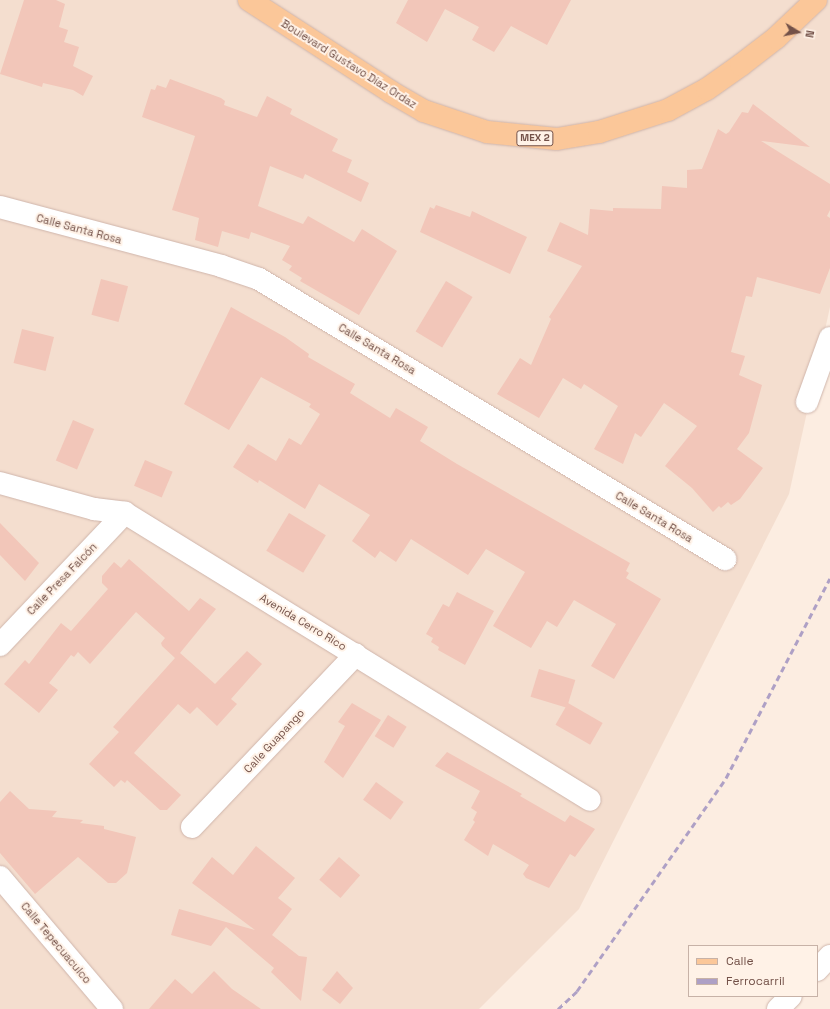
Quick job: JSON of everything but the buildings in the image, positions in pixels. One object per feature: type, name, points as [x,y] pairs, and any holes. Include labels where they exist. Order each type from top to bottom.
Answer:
[{"type":"main road","name":"Boulevard Gustavo Díaz Ordaz","points":[[249,0],[391,92],[424,111],[487,132],[557,139],[599,132],[668,110],[707,89],[741,65],[776,38],[816,0]]},
{"type":"street","name":"Calle Santa Rosa","points":[[0,207],[221,266],[259,279],[725,560]]},
{"type":"street","points":[[807,402],[830,338]]},
{"type":"street","name":"Avenida Cerro Rico","points":[[0,483],[94,509],[125,513],[356,654],[590,800]]},
{"type":"street","name":"Calle Presa Falcón","points":[[0,645],[125,513]]},
{"type":"street","name":"Calle Guapango","points":[[192,827],[356,654]]},
{"type":"street","name":"Calle Tepecuaculco","points":[[0,877],[112,1009]]},
{"type":"street","points":[[818,969],[830,956]]},
{"type":"street","points":[[778,1009],[790,997]]},
{"type":"shaded area","points":[[0,0],[830,0],[830,307],[789,494],[579,909],[479,1009],[0,1009]]},
{"type":"railway","points":[[558,1009],[577,991],[726,778],[830,578]]}]
